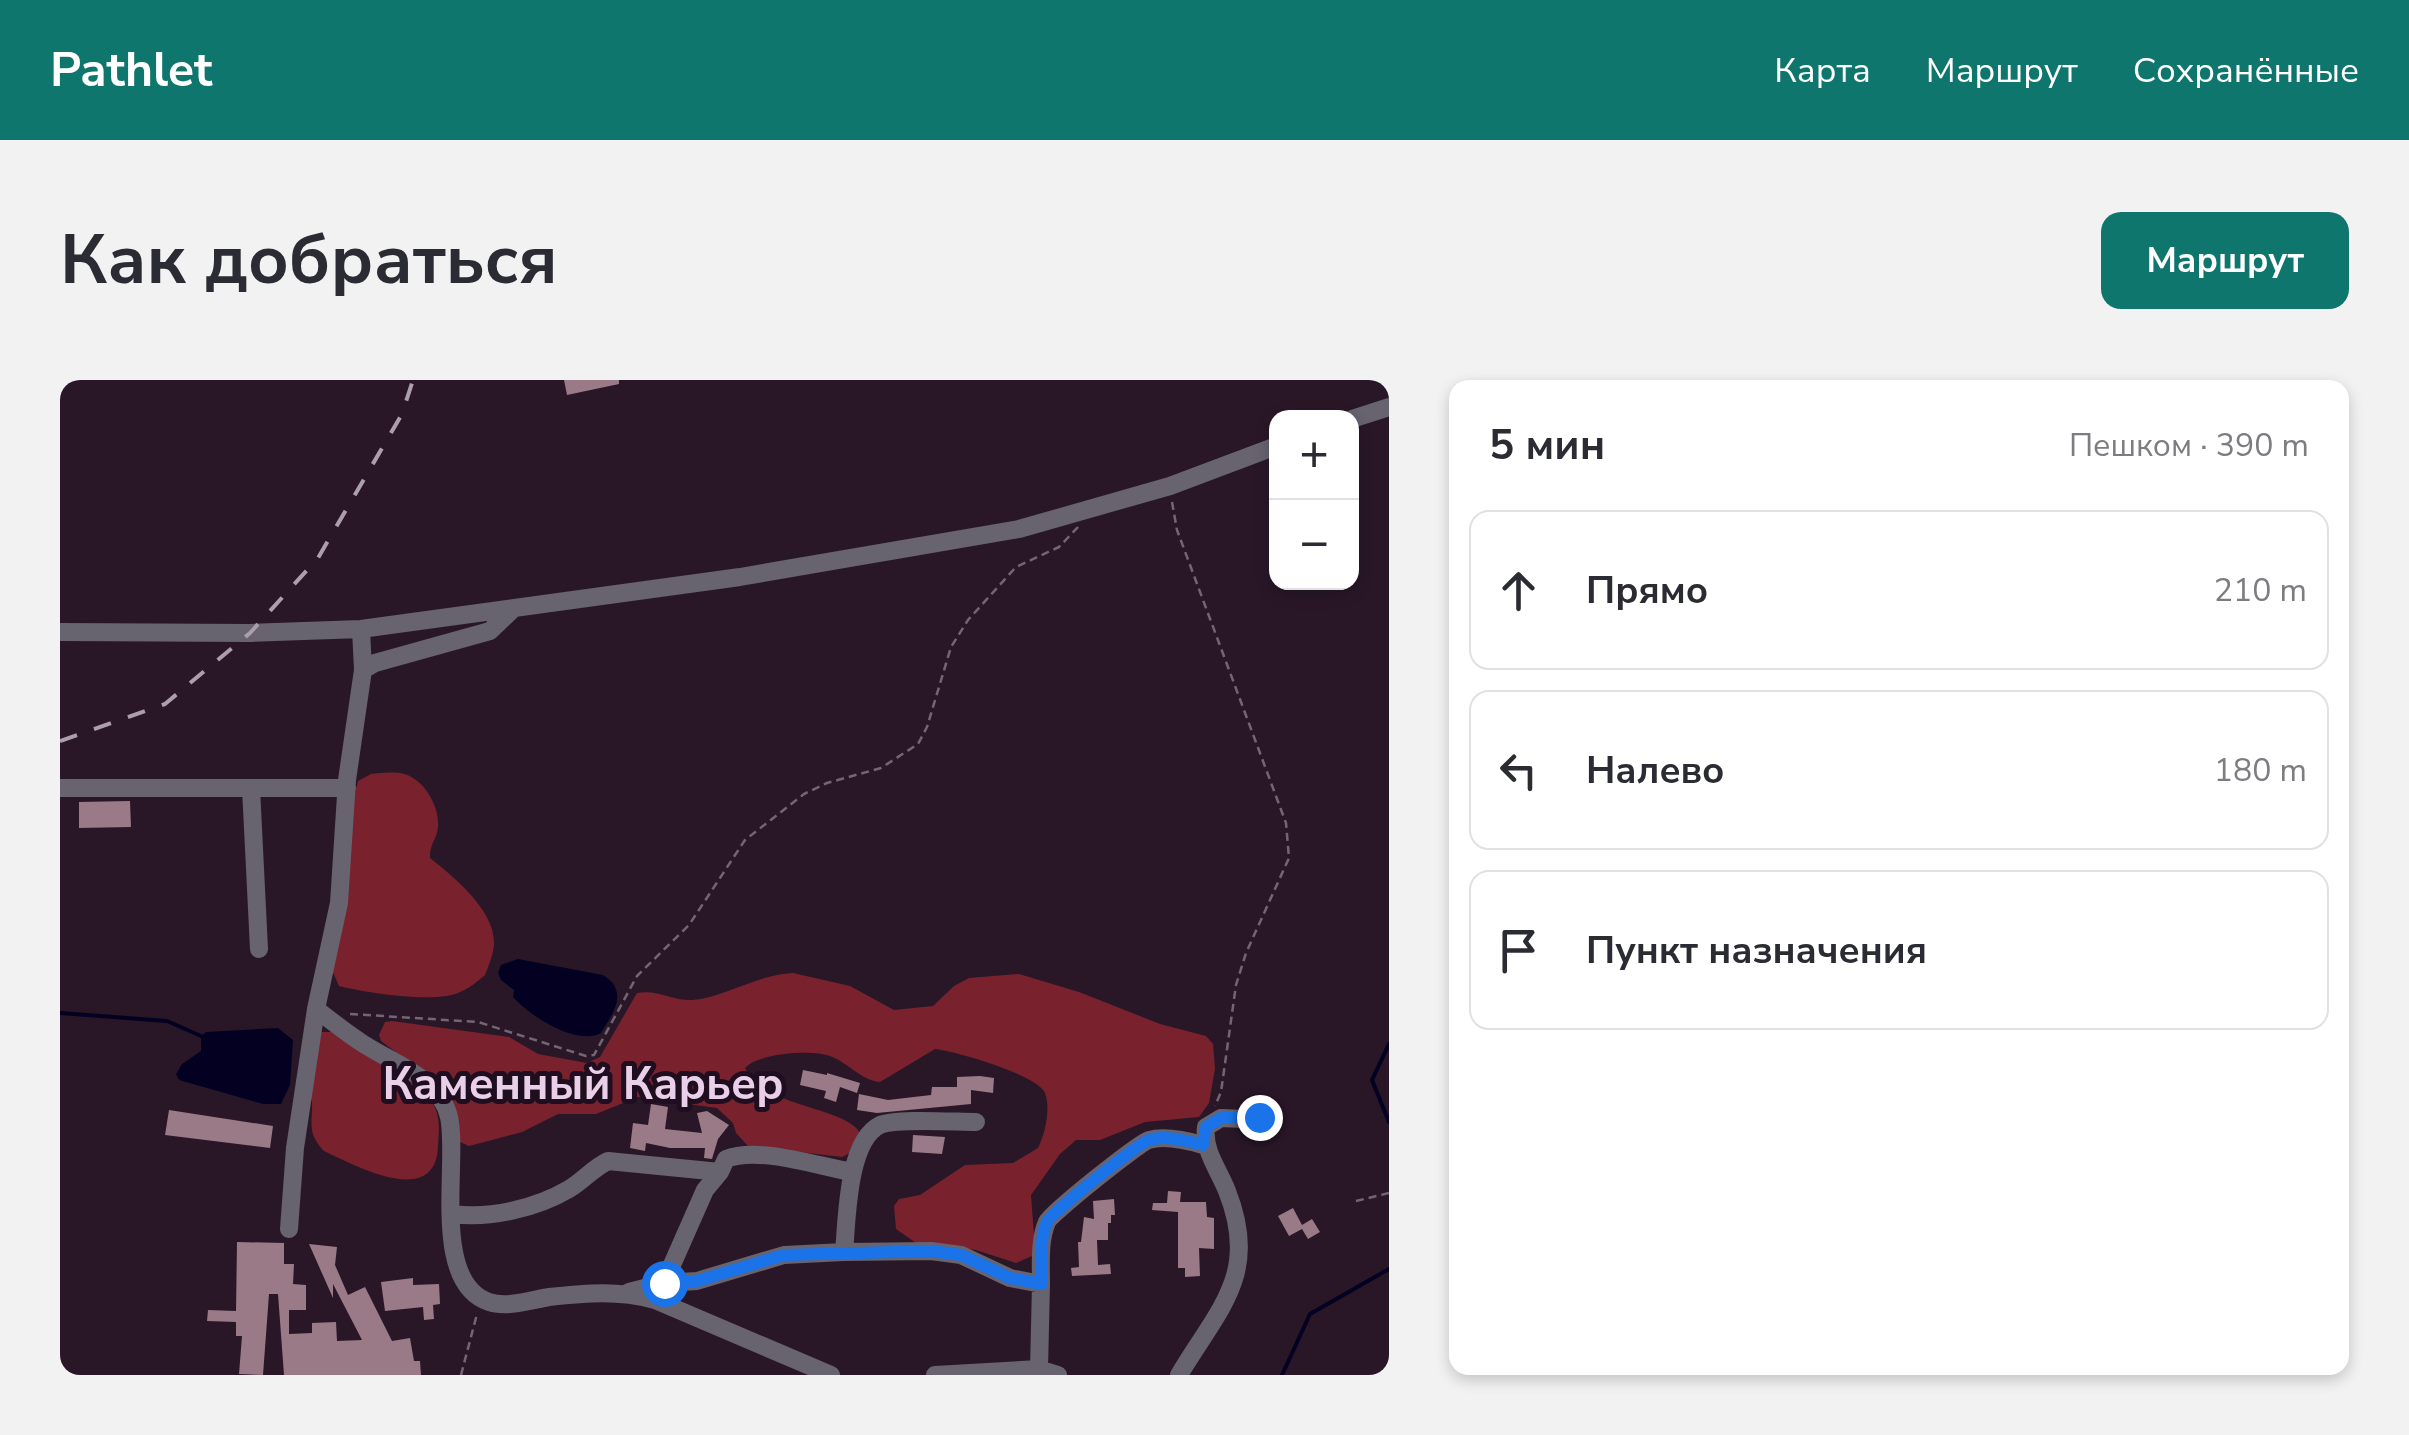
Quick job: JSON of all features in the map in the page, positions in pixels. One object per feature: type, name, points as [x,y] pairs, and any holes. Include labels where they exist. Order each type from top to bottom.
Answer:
[{"type":"street","points":[[1359,417],[1389,407]]},
{"type":"street","points":[[60,632],[361,629],[740,578],[959,542],[1084,512],[1170,486],[1269,449]]},
{"type":"street","points":[[363,670],[375,663],[490,631],[514,609]]},
{"type":"street","points":[[289,1229],[294,1148],[339,903],[346,788],[363,670],[361,629]]},
{"type":"street","points":[[60,788],[346,788]]},
{"type":"street","points":[[251,788],[258,949]]},
{"type":"street","points":[[318,1011],[428,1084],[442,1099],[449,1118],[454,1255],[463,1279],[477,1294],[490,1302],[512,1303],[624,1293],[654,1300],[831,1375]]},
{"type":"street","points":[[1178,1375],[1231,1292],[1239,1256],[1236,1213],[1203,1145],[1208,1124],[1221,1118],[1266,1120]]},
{"type":"street","points":[[844,1252],[852,1172],[870,1133],[890,1122],[976,1122]]},
{"type":"street","points":[[934,1375],[1049,1372],[1042,1284],[1047,1221],[1077,1192],[1146,1140],[1162,1138],[1203,1145]]},
{"type":"street","points":[[664,1283],[705,1190],[726,1159],[738,1154],[758,1154],[852,1172]]},
{"type":"street","points":[[453,1214],[471,1216],[541,1202],[572,1188],[608,1161],[720,1172]]},
{"type":"street","points":[[624,1293],[664,1283],[697,1281],[784,1255],[844,1252],[931,1251],[961,1255],[1010,1278],[1042,1284]]},
{"type":"path","points":[[1170,486],[1177,530],[1286,822],[1290,858],[1246,953],[1236,984],[1221,1092],[1208,1124]]},
{"type":"path","points":[[318,1011],[478,1022],[594,1056],[637,976],[689,925],[745,840],[804,794],[827,783],[881,768],[918,744],[927,727],[951,647],[968,620],[1016,567],[1070,538],[1084,512]]},
{"type":"path","points":[[1356,1200],[1389,1193]]},
{"type":"path","points":[[461,1375],[477,1319],[477,1294]]},
{"type":"shaded area","points":[[371,774],[404,774],[424,788],[438,819],[430,858],[472,896],[493,932],[492,956],[485,975],[458,993],[416,997],[366,991],[339,986],[332,970],[355,792],[358,781]]},
{"type":"shaded area","points":[[793,973],[850,986],[894,1010],[933,1006],[969,978],[1019,974],[1079,992],[1160,1024],[1206,1036],[1213,1044],[1215,1069],[1209,1103],[1199,1117],[1145,1122],[1100,1140],[1076,1140],[1060,1154],[1031,1195],[1035,1249],[1032,1256],[1016,1263],[976,1250],[916,1243],[896,1229],[894,1206],[899,1199],[920,1195],[965,1165],[1013,1163],[1038,1148],[1046,1121],[1045,1093],[1028,1079],[995,1065],[935,1049],[880,1082],[822,1054],[773,1056],[745,1068],[755,1082],[770,1092],[854,1126],[862,1136],[852,1152],[842,1157],[748,1146],[717,1108],[638,1097],[596,1114],[558,1114],[522,1132],[469,1146],[458,1141],[413,1065],[381,1041],[379,1035],[385,1022],[392,1021],[509,1037],[538,1054],[587,1063],[600,1057],[637,993],[693,1000]]},
{"type":"shaded area","points":[[320,1032],[336,1032],[410,1082],[431,1101],[438,1117],[438,1146],[434,1165],[424,1176],[392,1178],[354,1165],[324,1151],[318,1144],[309,1097]]},
{"type":"water","points":[[518,959],[603,975],[611,981],[617,1002],[601,1033],[579,1036],[567,1032],[521,1005],[513,997],[514,990],[498,973],[501,965]]},
{"type":"water","points":[[278,1028],[293,1040],[290,1085],[281,1104],[263,1104],[179,1080],[176,1074],[182,1064],[201,1051],[201,1036],[206,1032]]},
{"type":"building","points":[[564,380],[619,380],[619,384],[567,395]]},
{"type":"building","points":[[130,801],[131,827],[79,828],[79,802]]},
{"type":"building","points":[[803,1070],[860,1083],[857,1093],[840,1087],[836,1102],[824,1098],[826,1091],[800,1085]]},
{"type":"building","points":[[957,1077],[994,1078],[993,1093],[971,1090],[971,1104],[877,1113],[857,1110],[859,1094],[888,1100],[931,1095],[932,1087],[957,1087]]},
{"type":"building","points":[[651,1104],[668,1107],[665,1129],[702,1133],[697,1113],[707,1111],[729,1125],[718,1139],[712,1159],[704,1158],[705,1148],[646,1143],[645,1151],[630,1148],[633,1123],[648,1125]]},
{"type":"building","points":[[169,1110],[273,1126],[270,1148],[165,1135]]},
{"type":"building","points":[[913,1135],[945,1137],[942,1154],[912,1152]]},
{"type":"building","points":[[1168,1191],[1181,1192],[1180,1202],[1206,1202],[1207,1217],[1214,1218],[1214,1249],[1199,1248],[1200,1276],[1185,1277],[1185,1268],[1178,1268],[1178,1212],[1152,1210],[1153,1203],[1167,1203]]},
{"type":"building","points":[[1114,1199],[1115,1215],[1111,1215],[1108,1223],[1108,1240],[1097,1240],[1098,1265],[1110,1264],[1111,1274],[1072,1276],[1071,1268],[1079,1267],[1078,1242],[1084,1217],[1094,1219],[1093,1201]]},
{"type":"building","points":[[1293,1208],[1302,1225],[1312,1219],[1320,1232],[1308,1239],[1302,1229],[1289,1236],[1278,1216]]},
{"type":"building","points":[[237,1242],[284,1243],[284,1264],[294,1264],[293,1284],[306,1285],[306,1310],[289,1310],[289,1334],[312,1333],[312,1323],[336,1322],[337,1341],[362,1340],[333,1284],[333,1298],[309,1244],[337,1247],[335,1265],[348,1295],[365,1287],[392,1341],[410,1338],[414,1361],[420,1361],[421,1375],[284,1375],[278,1294],[269,1294],[263,1375],[239,1374],[242,1336],[236,1336],[236,1322],[207,1321],[208,1310],[236,1311]]},
{"type":"building","points":[[413,1278],[413,1285],[439,1284],[440,1304],[433,1305],[434,1319],[424,1320],[423,1307],[385,1311],[381,1282]]},
{"type":"waterway","points":[[60,1013],[167,1021],[201,1036]]},
{"type":"waterway","points":[[1389,1044],[1372,1080],[1389,1122]]},
{"type":"waterway","points":[[1282,1375],[1310,1314],[1389,1269]]},
{"type":"railway","points":[[60,741],[165,704],[250,633],[318,558],[402,414],[413,380]]},
{"type":"district","name":"Каменный Карьер","points":[[583,1083]]},
{"type":"route","points":[[664,1283],[697,1281],[784,1255],[931,1251],[961,1255],[996,1273],[1042,1284],[1047,1221],[1077,1192],[1146,1140],[1162,1138],[1203,1145],[1206,1127],[1214,1120],[1259,1117]]}]
